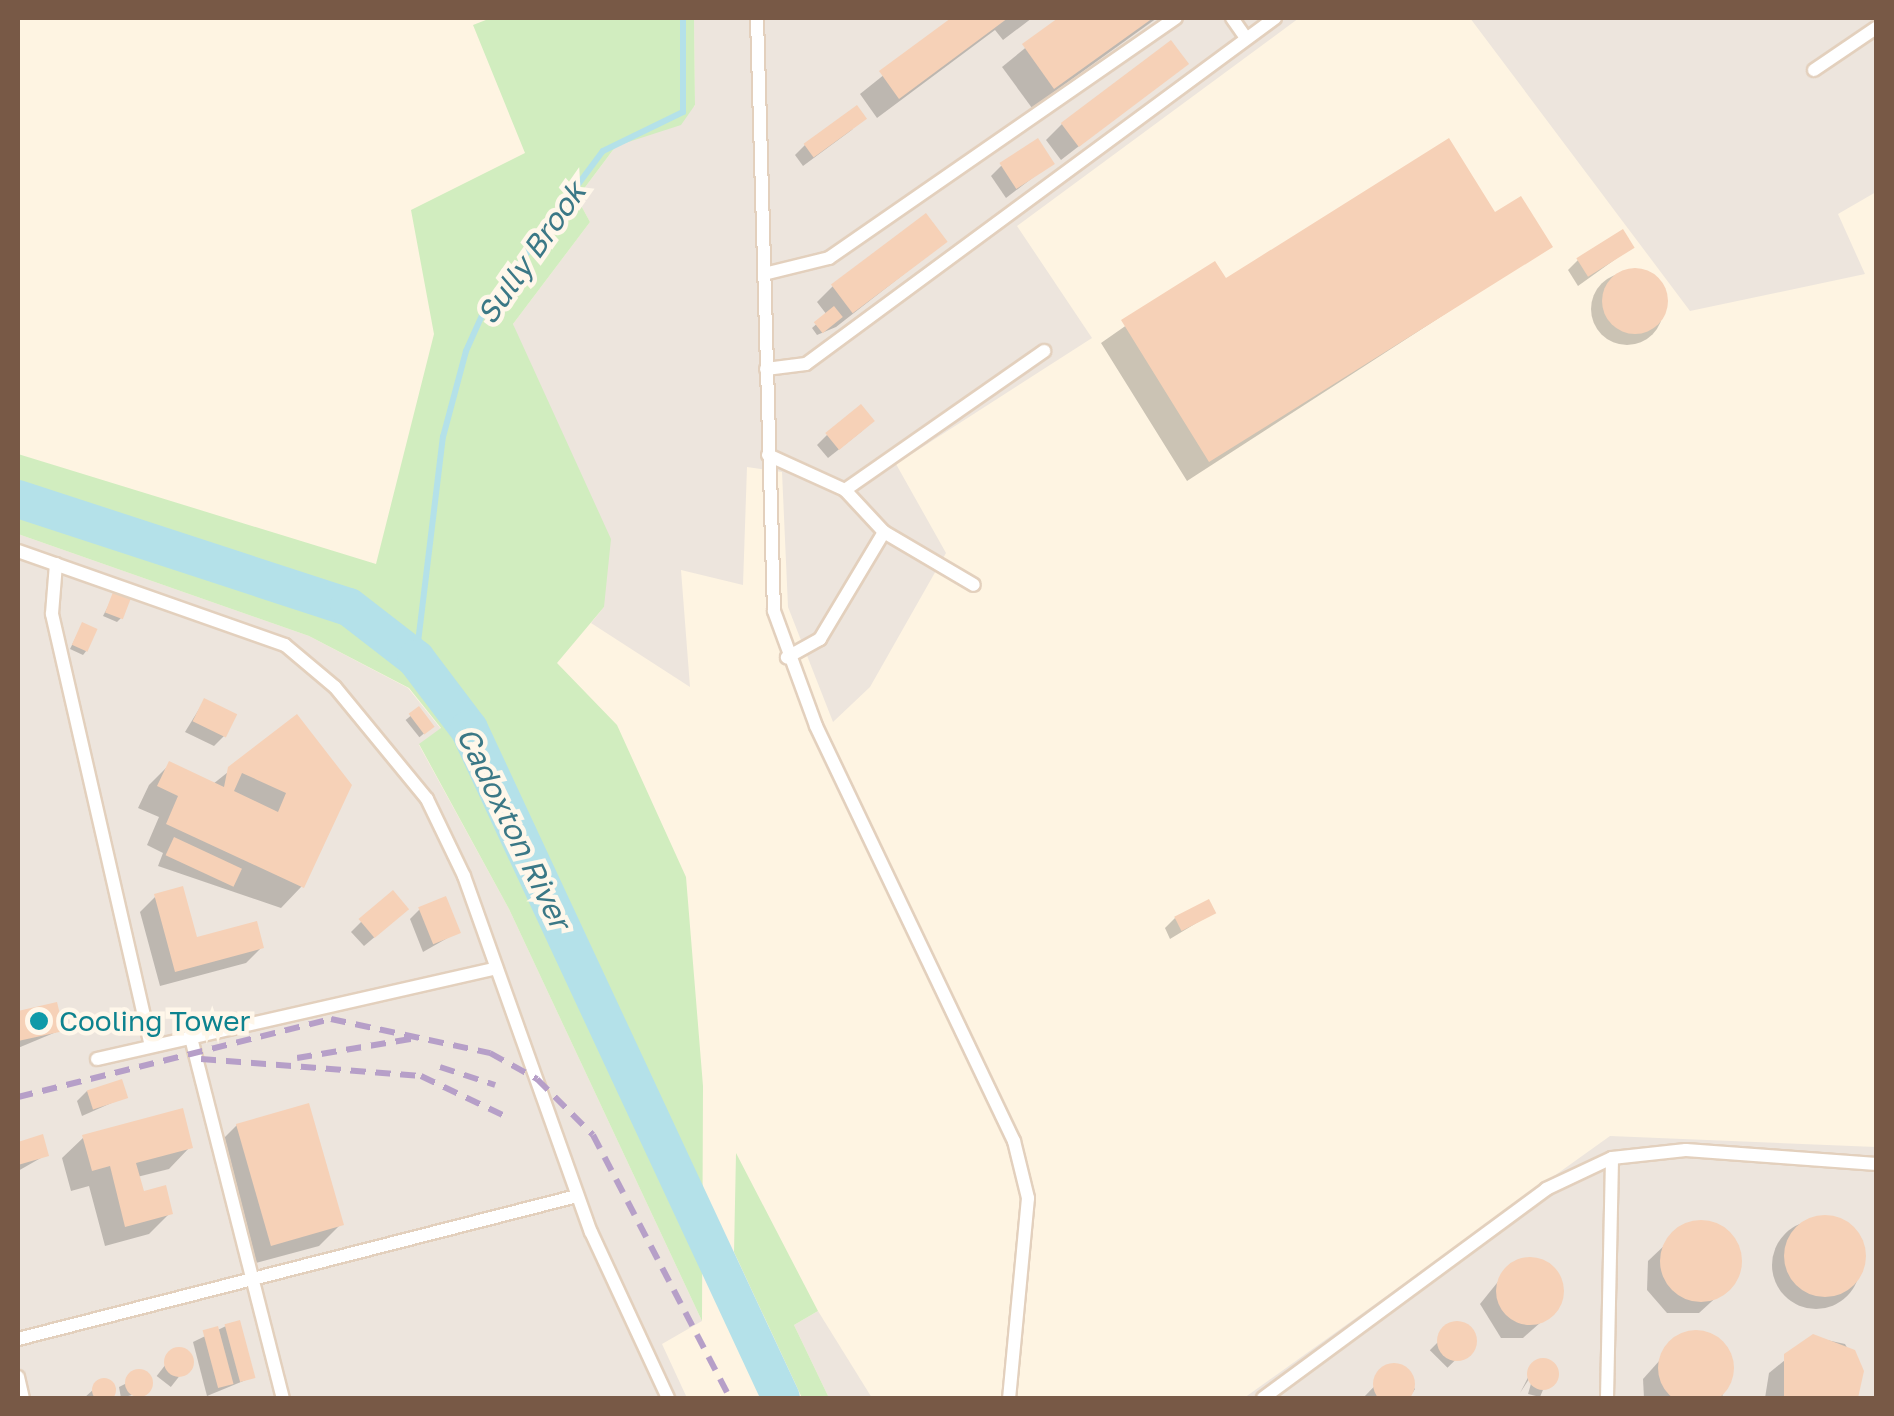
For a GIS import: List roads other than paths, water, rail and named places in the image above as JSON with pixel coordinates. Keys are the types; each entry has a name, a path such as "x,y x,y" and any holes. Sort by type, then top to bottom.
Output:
{"lane":[{"path":"757,18 774,611 787,658 1014,1142 1028,1198 1010,1398"},
{"path":"764,274 829,258 1176,18"},
{"path":"1232,18 1246,38"},
{"path":"766,369 806,364 1274,18"},
{"path":"1814,70 1876,28"},
{"path":"845,490 1044,352"},
{"path":"768,455 845,490 884,532 974,584"},
{"path":"787,658 820,639 884,532"},
{"path":"18,551 269,638 314,666 426,799 577,1196 668,1398"},
{"path":"56,564 52,614 150,1045"},
{"path":"97,1059 190,1034 494,970"},
{"path":"190,1034 283,1398"},
{"path":"1263,1398 1546,1190 1612,1158 1686,1150 1876,1164"},
{"path":"1607,1398 1612,1158"},
{"path":"18,1339 577,1196"},
{"path":"18,1376 23,1398"}],"waterway":[{"name":"Sully Brook","path":"416,659 443,437 466,351 484,311 603,151 683,112 683,18"},
{"name":"Cadoxton River","path":"18,499 349,607 416,659 469,729 781,1398"}],"railway":[{"path":"18,1097 331,1019 490,1053 537,1079 593,1135 730,1398"},
{"path":"297,1058 416,1038"},
{"path":"201,1059 421,1076 509,1118"},
{"path":"440,1067 495,1085"}],"place":[{"name":"Cooling Tower","path":"39,1021"}]}
